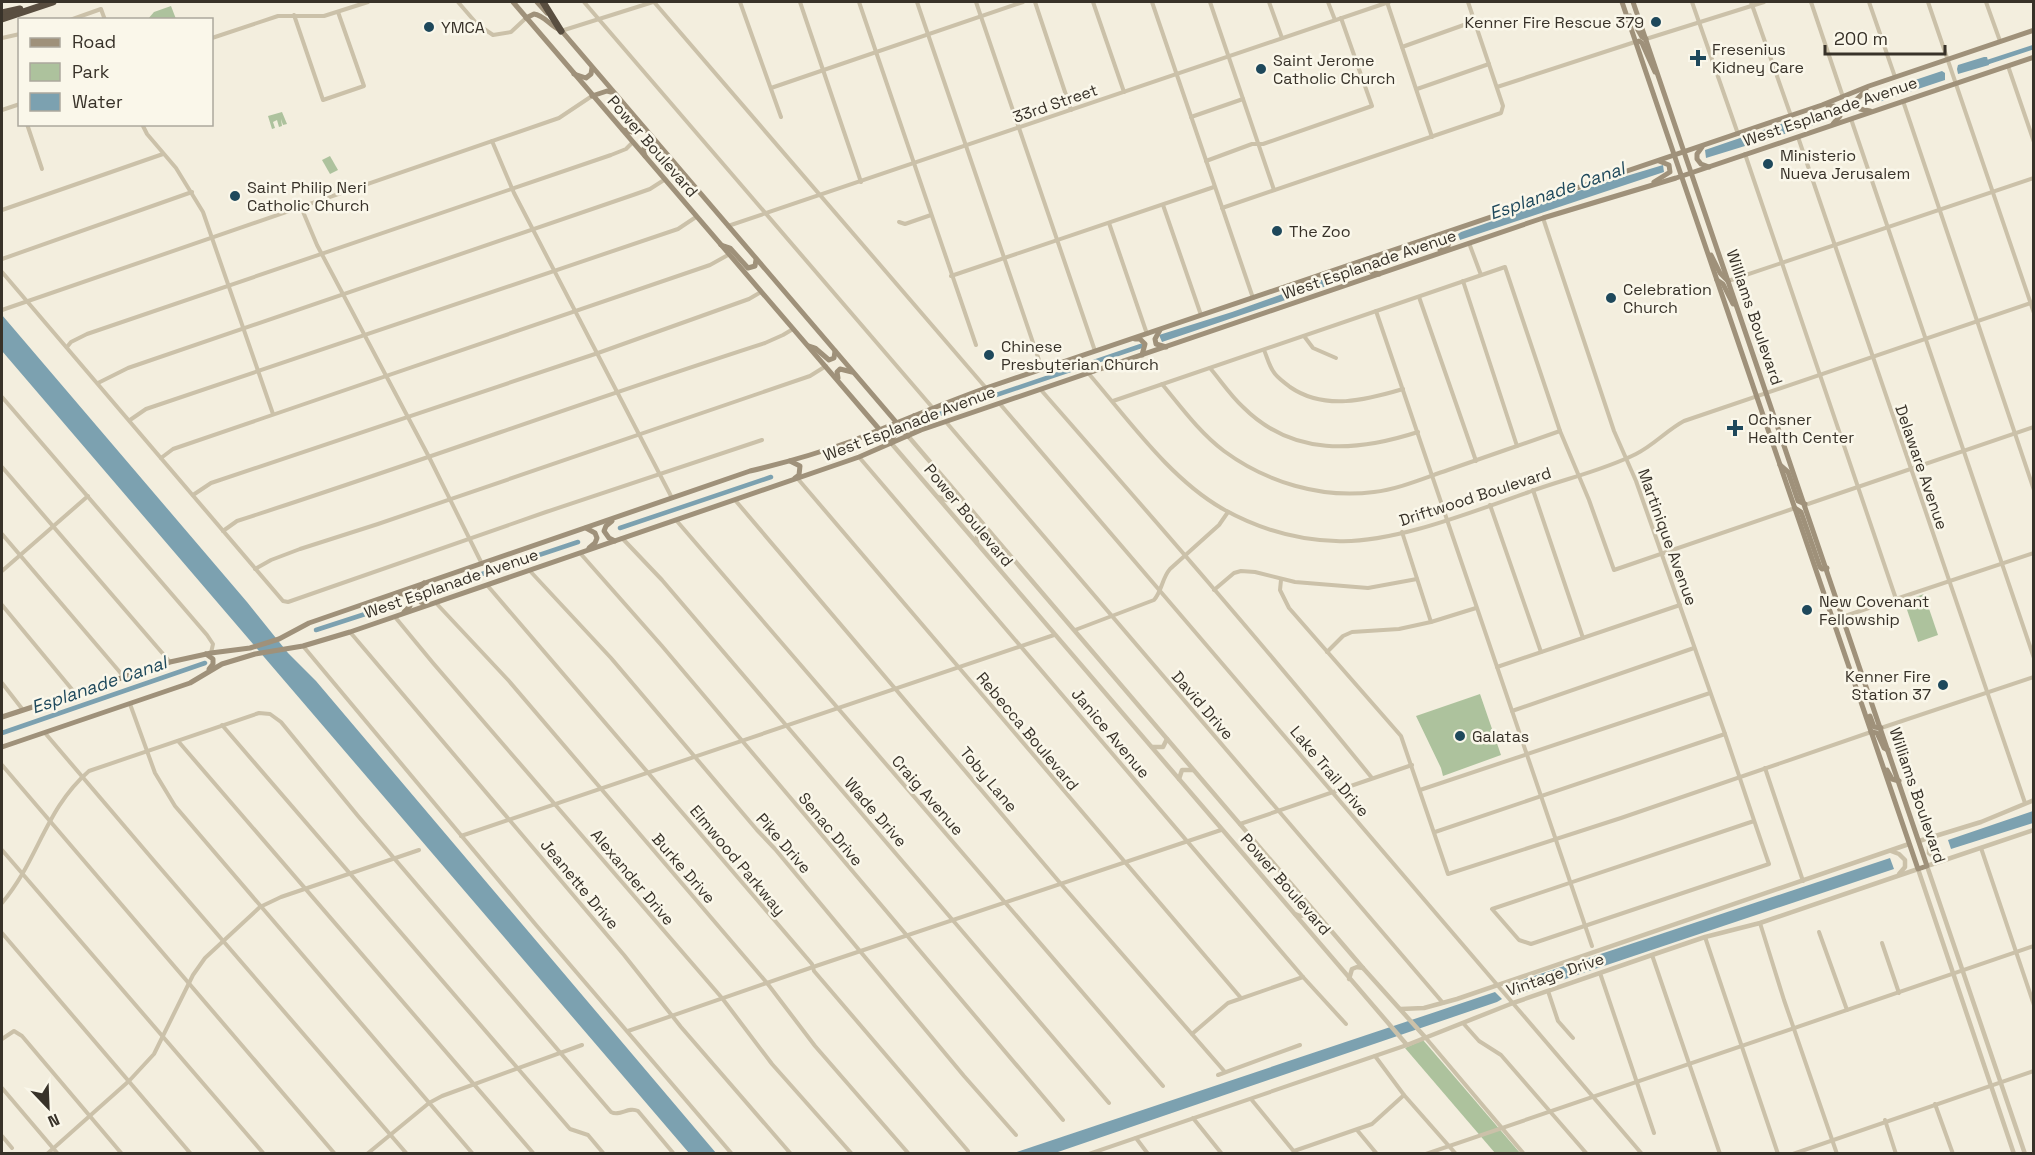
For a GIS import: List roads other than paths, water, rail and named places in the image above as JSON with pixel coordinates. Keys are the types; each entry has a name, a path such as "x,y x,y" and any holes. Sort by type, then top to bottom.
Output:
{"highway":[{"path":"2,13 51,2"},
{"path":"2,19 51,2"},
{"path":"543,2 561,31"}],"main road":[{"name":"Power Boulevard","path":"513,2 891,443"},
{"name":"Power Boulevard","path":"537,2 908,436"},
{"name":"Williams Boulevard","path":"1633,2 1928,866"},
{"path":"1623,4 1642,37 1646,39"},
{"name":"Williams Boulevard","path":"1623,4 1918,869"},
{"path":"526,18 539,14 561,31"},
{"path":"536,29 538,21 546,21"},
{"name":"West Esplanade Avenue","path":"2,717 170,662 208,653 250,648 279,639 309,623 426,582 750,471 790,461 850,441 932,407 986,388 1791,116 1878,82 2034,30"},
{"path":"1636,42 1642,43 1661,81"},
{"name":"West Esplanade Avenue","path":"2,747 190,683 222,664 255,654 303,646 350,632 798,479 859,457 921,430 1469,243 1681,177 2034,57"},
{"path":"573,73 586,78 591,74 592,68"},
{"path":"1874,111 1860,109 1856,102 1860,95 1878,82"},
{"path":"592,96 607,91 613,92"},
{"path":"1822,105 1834,106 1839,111 1839,116 1832,125"},
{"path":"619,128 632,132 640,124"},
{"path":"647,159 643,150 648,142 663,151"},
{"path":"1703,146 1696,159 1709,167"},
{"path":"1641,188 1669,174 1669,165 1659,161"},
{"path":"1409,264 1411,261 1446,248 1449,244 1445,238 1434,237"},
{"path":"720,244 730,248 748,268 755,266 756,260"},
{"path":"1706,246 1720,273 1728,281"},
{"path":"1379,274 1370,270 1368,264 1388,253"},
{"path":"1717,280 1723,284 1739,313"},
{"path":"1161,329 1156,334 1156,344 1168,347"},
{"path":"1133,338 1140,339 1145,344 1144,353 1141,356"},
{"path":"808,346 815,348 829,360 834,358 835,351"},
{"path":"839,381 836,375 840,369 847,369 853,373"},
{"path":"918,413 909,423 912,430 921,430"},
{"path":"891,443 897,429 896,422"},
{"path":"789,482 799,475 801,470 797,464 790,461"},
{"path":"1780,465 1786,468 1798,501 1805,505"},
{"path":"1795,508 1802,512 1820,567 1827,568"},
{"path":"615,541 609,538 604,531 606,526 618,517"},
{"path":"583,552 595,543 597,538 595,533 586,528"},
{"path":"426,582 420,587 418,597 421,602 433,604"},
{"path":"393,594 404,594 409,600 410,606 403,614"},
{"path":"204,675 213,664 213,659 208,653"},
{"path":"1863,708 1869,713 1874,727 1881,728"},
{"path":"1871,732 1878,733 1884,748 1889,750"},
{"path":"1879,755 1892,779 1899,781"},
{"name":"Vintage Drive","path":"1909,844 1919,841"},
{"name":"Vintage Drive","path":"1918,869 1928,866"}],"street":[{"path":"213,38 264,20 294,15 324,16 368,2"},
{"path":"458,2 477,24 493,35 511,32 526,18"},
{"path":"584,2 932,407"},
{"path":"561,31 653,2 986,388"},
{"path":"740,2 781,117"},
{"path":"800,2 861,182"},
{"path":"859,2 976,345"},
{"path":"917,2 1042,369"},
{"path":"976,2 1095,351"},
{"path":"771,88 1023,2"},
{"path":"1035,2 1071,110"},
{"path":"1093,2 1124,92"},
{"path":"1152,2 1253,298"},
{"path":"1210,2 1274,190"},
{"path":"1269,2 1282,38"},
{"path":"1328,2 1335,20"},
{"path":"1387,2 1432,137"},
{"name":"33rd Street","path":"728,226 1387,2"},
{"path":"1222,208 1502,111 1503,106 1468,2"},
{"path":"1692,2 1738,134"},
{"path":"1646,39 1752,3 1764,2"},
{"path":"1811,2 1843,97"},
{"path":"1869,2 1895,77"},
{"path":"1928,2 2034,313"},
{"path":"1986,2 2000,41"},
{"path":"1752,3 1791,116"},
{"path":"76,18 101,9 104,18"},
{"path":"294,15 323,100 364,86 338,12"},
{"path":"1206,161 1372,106 1341,18"},
{"path":"1402,47 1475,21"},
{"path":"2,38 18,34"},
{"path":"1497,87 1636,42"},
{"path":"1417,89 1489,64"},
{"path":"2008,66 2034,142"},
{"path":"2,310 559,118 592,96"},
{"path":"1191,117 1243,99"},
{"path":"1903,101 2034,490"},
{"path":"2,110 18,105"},
{"path":"1851,119 2034,658"},
{"path":"28,126 42,169"},
{"path":"143,126 192,192 203,212 273,414"},
{"name":"Delaware Avenue","path":"1798,137 2025,803"},
{"path":"492,141 512,189 672,498"},
{"path":"67,347 71,342 87,334 611,155 626,149 632,143"},
{"path":"2,210 163,154"},
{"path":"1745,154 1896,599"},
{"path":"1728,281 2034,178"},
{"path":"98,383 128,368 633,195 650,189 664,180"},
{"path":"951,276 1214,187"},
{"path":"2,259 192,192"},
{"path":"1163,205 1201,315"},
{"path":"301,207 322,254 451,499 482,564"},
{"path":"899,222 905,224 931,215"},
{"path":"130,420 146,409 678,229 696,217"},
{"name":"Martinique Avenue","path":"1544,218 1575,318 1625,458 1636,481 1769,864 1584,926"},
{"path":"1109,223 1147,334"},
{"path":"1469,243 1481,274"},
{"path":"161,458 173,449 710,265 729,255"},
{"path":"1113,400 1505,267 1560,431 1614,570 1795,508"},
{"path":"2,272 283,601 288,602 762,440"},
{"path":"1463,281 1517,446"},
{"path":"193,495 211,483 598,352 749,299 761,292"},
{"path":"1419,297 1476,460"},
{"name":"Driftwood Boulevard","path":"1089,374 1186,482 1228,511 1249,522 1298,537 1337,542 1380,537 1447,520 1578,475 1649,447 1684,421 2032,303"},
{"path":"1376,311 1592,946"},
{"path":"223,531 237,521 765,343 793,329"},
{"path":"1304,336 1314,348 1336,358"},
{"path":"1264,350 1279,379 1296,391 1314,398 1334,402 1353,402 1403,389"},
{"path":"255,569 300,549 810,376 826,366"},
{"path":"1210,368 1243,407 1260,422 1294,439 1336,447 1360,447 1385,443 1418,432"},
{"path":"1162,384 1222,449 1247,467 1284,484 1334,493 1374,492 1432,476 1560,431"},
{"path":"1041,390 1305,695 1372,778"},
{"path":"2,397 207,634 213,644 208,653"},
{"name":"Lake Trail Drive","path":"1000,404 1642,1154"},
{"name":"David Drive","path":"946,422 1443,1003"},
{"path":"1805,505 2034,427"},
{"name":"Power Boulevard","path":"908,436 1363,968 1423,1035"},
{"name":"Power Boulevard","path":"891,443 1407,1045"},
{"name":"Janice Avenue","path":"859,457 1303,977 1346,1024"},
{"path":"2,467 170,662"},
{"name":"Rebecca Boulevard","path":"798,479 1241,998"},
{"path":"935,496 946,500 952,495 952,487"},
{"path":"1533,490 1583,638"},
{"path":"2,571 88,496"},
{"name":"Toby Lane","path":"735,500 1061,884 1225,1072"},
{"path":"1490,505 1541,652"},
{"path":"1075,630 1151,602 1158,596 1164,576 1219,525 1228,511"},
{"name":"Craig Avenue","path":"676,520 1162,1086"},
{"path":"1402,532 1431,622"},
{"path":"978,546 977,536 983,533 999,543"},
{"path":"2,534 124,677"},
{"name":"Wade Drive","path":"622,538 662,580 1109,1103"},
{"name":"Senac Drive","path":"583,552 1063,1120"},
{"path":"1833,620 2034,553"},
{"name":"Pike Drive","path":"530,570 611,658 756,830 775,849 964,1077 1016,1135"},
{"path":"1214,590 1226,579 1241,571 1256,572 1281,580 1368,588 1417,579"},
{"path":"1281,580 1280,590 1289,608 1401,736 1448,874 1555,840 1871,732"},
{"name":"Elmwood Parkway","path":"487,585 812,964 829,989 968,1151"},
{"name":"Burke Drive","path":"433,604 509,681 766,983 815,1046 909,1154"},
{"path":"2,605 75,693"},
{"path":"1497,668 1680,605"},
{"path":"1327,652 1343,636 1352,632 1400,629 1476,608"},
{"name":"Alexander Drive","path":"395,616 722,999 772,1064 852,1154"},
{"name":"Jeanette Drive","path":"350,632 790,1154"},
{"path":"461,836 1054,635"},
{"path":"303,646 461,836 732,1154"},
{"path":"1512,711 1694,648"},
{"path":"1881,728 2034,677"},
{"path":"2,683 23,710"},
{"path":"1420,790 1710,693"},
{"path":"130,704 155,773 175,807 474,1154"},
{"path":"2,903 22,874 61,802 83,777 96,768 222,725 259,713 270,714 281,722 358,816 611,1112 617,1114 630,1109 638,1111 674,1154"},
{"path":"222,725 570,1129 588,1135 604,1154"},
{"path":"45,733 407,1154"},
{"path":"1435,832 1725,734"},
{"path":"1152,747 1163,747 1167,739"},
{"path":"178,741 534,1154"},
{"path":"2,765 335,1154"},
{"path":"1240,824 1412,765"},
{"path":"1765,768 1803,881"},
{"path":"1179,780 1182,770 1193,770"},
{"name":"Vintage Drive","path":"1919,841 1981,822 2034,800"},
{"path":"1584,926 1531,944 1524,943 1492,909 1754,821"},
{"path":"628,1031 1221,830"},
{"name":"Vintage Drive","path":"1928,866 2034,830"},
{"path":"1936,836 1929,844 1929,853 1935,858 1948,859"},
{"name":"Vintage Drive","path":"1401,1009 1417,1009 1443,1003 1909,844"},
{"path":"1981,848 2034,1005"},
{"path":"2,850 264,1154"},
{"path":"47,1154 91,1117 154,1054 189,984 205,958 260,907 306,888 419,850"},
{"path":"1891,851 1899,854 1905,860 1905,867 1897,876"},
{"name":"Williams Boulevard","path":"1928,866 2025,1154"},
{"name":"Vintage Drive","path":"1089,1154 1407,1045 1423,1035 1463,1023 1600,973 1705,938 1760,923 1918,869"},
{"name":"Williams Boulevard","path":"1918,869 2014,1154"},
{"path":"1295,914 1300,916 1308,914 1310,906"},
{"path":"1760,923 1837,1154"},
{"path":"1820,932 1847,1010"},
{"path":"2,933 192,1154"},
{"path":"1705,938 1778,1154"},
{"path":"1882,943 1899,993"},
{"path":"1426,1154 2034,946"},
{"path":"1653,955 1720,1154"},
{"path":"1349,979 1352,969 1363,968"},
{"path":"1600,973 1654,1133"},
{"path":"1192,1034 1228,1003 1303,977"},
{"path":"1548,991 1558,1021 1573,1038"},
{"path":"1463,1023 1479,1041 1501,1055 1587,1154"},
{"path":"2,1039 9,1032 14,1031 21,1036 122,1154"},
{"path":"1423,1035 1524,1154"},
{"path":"367,1154 429,1103 472,1083 582,1045"},
{"path":"1218,1075 1300,1045"},
{"path":"1375,1056 1404,1095 1456,1154"},
{"path":"1793,1154 1885,1120 2034,1071"},
{"path":"2,1088 58,1154"},
{"path":"1251,1099 1295,1152 1372,1124 1404,1095"},
{"path":"1935,1104 1953,1154"},
{"path":"1193,1118 1222,1154"},
{"path":"1885,1120 1896,1154"},
{"path":"1357,1130 1377,1154"},
{"path":"2,1136 12,1148"},
{"path":"1136,1138 1148,1154"}],"water":[{"path":"1987,57 1989,65 1958,74 1958,65"},
{"path":"1942,71 1945,73 1945,80 1879,102 1876,93"},
{"path":"1816,112 1820,123 1706,158 1705,150"},
{"path":"1663,165 1664,172 1460,240 1458,234 1461,232 1590,187"},
{"path":"1360,268 1362,274 1162,342 1159,335 1232,312"},
{"path":"2,315 716,1153 689,1153 2,351"},
{"path":"2033,811 2033,823 1951,849 1948,840"},
{"path":"1890,858 1894,869 1517,995 1510,987 1525,979"},
{"path":"1495,992 1502,999 1497,1002 1055,1153 1011,1154"}],"waterway":[{"name":"Esplanade Canal","path":"1985,63 2034,47"},
{"name":"Esplanade Canal","path":"928,418 1141,346"},
{"name":"Esplanade Canal","path":"620,528 771,477"},
{"name":"Esplanade Canal","path":"434,590 578,542"},
{"name":"Esplanade Canal","path":"316,630 393,605"},
{"name":"Esplanade Canal","path":"2,733 205,663"}],"place":[{"name":"Kenner Fire Rescue 379","path":"1656,22"},
{"name":"YMCA","path":"429,27"},
{"name":"Fresenius Kidney Care","path":"1698,58"},
{"name":"Saint Jerome Catholic Church","path":"1261,69"},
{"name":"Ministerio Nueva Jerusalem","path":"1768,164"},
{"name":"Saint Philip Neri Catholic Church","path":"235,196"},
{"name":"The Zoo","path":"1277,231"},
{"name":"Celebration Church","path":"1611,298"},
{"name":"Chinese Presbyterian Church","path":"989,355"},
{"name":"Ochsner Health Center","path":"1735,428"},
{"name":"New Covenant Fellowship","path":"1807,610"},
{"name":"Kenner Fire Station 37","path":"1943,685"},
{"name":"Galatas","path":"1460,736"}]}
